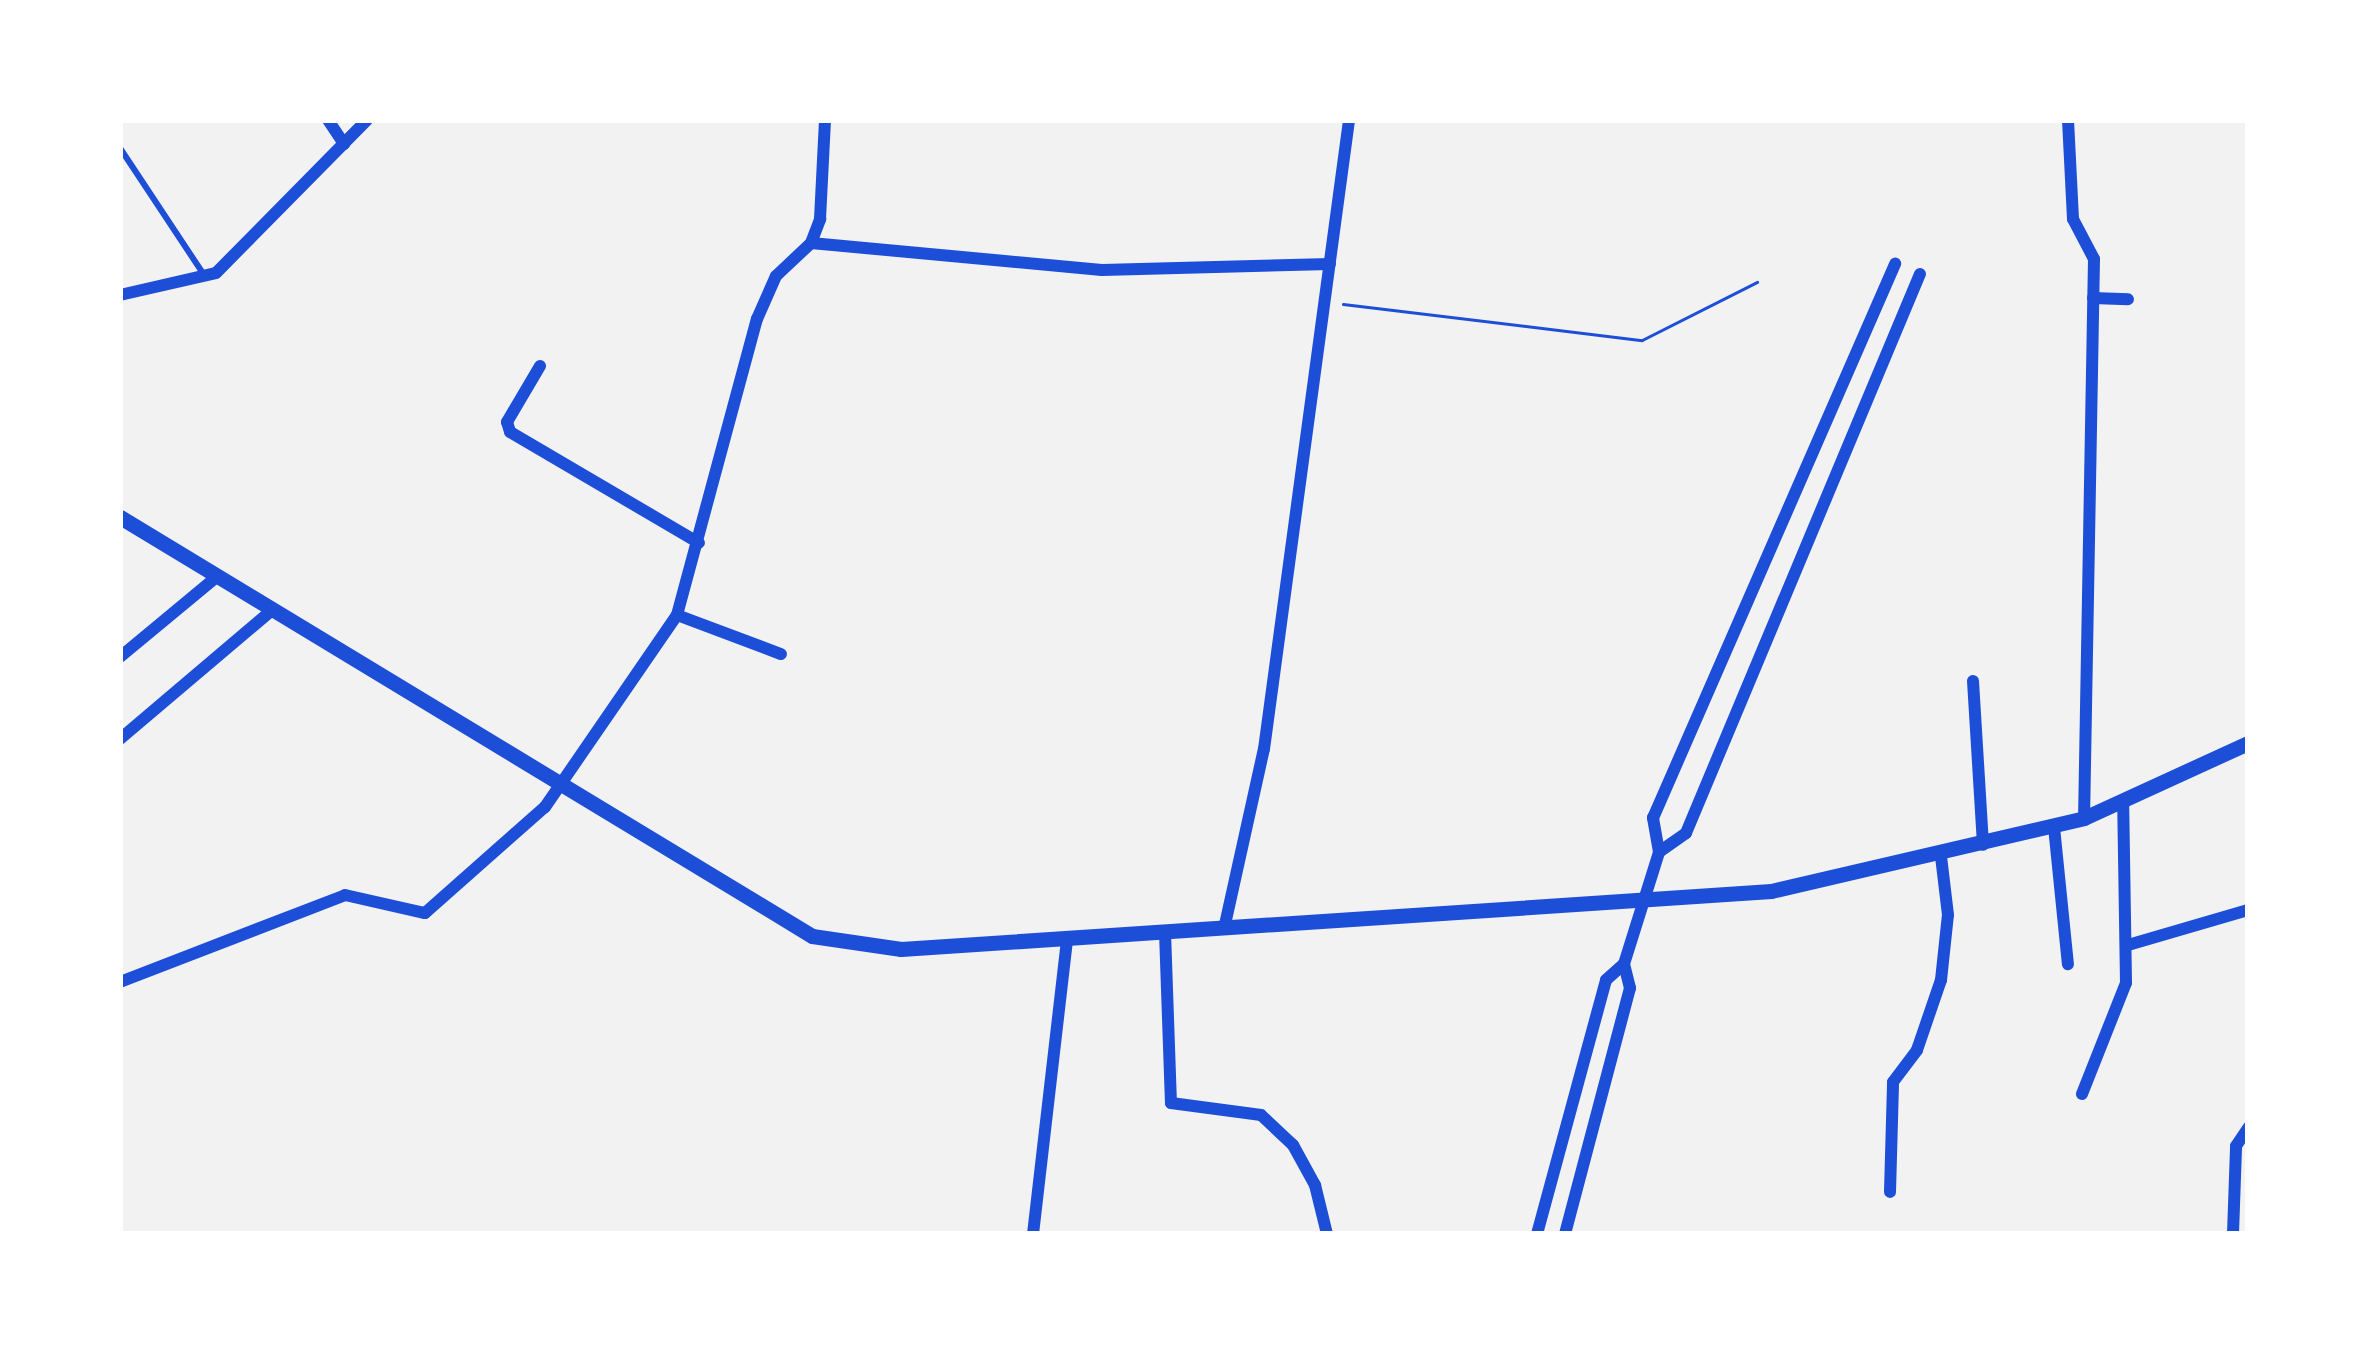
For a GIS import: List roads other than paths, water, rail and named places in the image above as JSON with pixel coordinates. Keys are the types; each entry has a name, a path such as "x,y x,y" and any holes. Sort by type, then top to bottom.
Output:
{"street":[{"path":"328,120 344,144"},
{"path":"120,295 206,278 367,120"},
{"path":"120,982 345,895 425,913 533,820 677,615 757,320 782,267 811,243 826,172 825,120"},
{"path":"1224,929 1264,749 1349,120"},
{"path":"2068,120 2073,219 2094,259 2084,818"},
{"path":"811,243 1102,269 1330,264"},
{"path":"1565,1234 1630,988 1624,964 1659,852 1653,818 1895,263"},
{"path":"1659,852 1686,833 1920,274"},
{"path":"2093,298 2128,299"},
{"path":"540,366 507,422 510,432 699,543"},
{"path":"120,518 812,936 901,949 1771,891 1941,856 2084,818 2248,743"},
{"path":"1783,521 1812,531"},
{"path":"120,656 215,578"},
{"path":"120,739 270,612"},
{"path":"677,615 781,654"},
{"path":"1973,681 1983,846"},
{"path":"2082,1094 2108,1045 2128,945 2123,801"},
{"path":"2054,827 2068,964"},
{"path":"1890,1192 1894,1082 1917,1050 1941,980 1948,915 1941,856"},
{"path":"2128,945 2248,910"},
{"path":"1165,932 1171,1103 1261,1115 1293,1145 1315,1185 1327,1234"},
{"path":"1034,1234 1067,938"},
{"path":"1537,1234 1606,980 1624,964"},
{"path":"2233,1234 2236,1146 2248,1128"}],"lane":[{"path":"120,148 206,278"}]}
